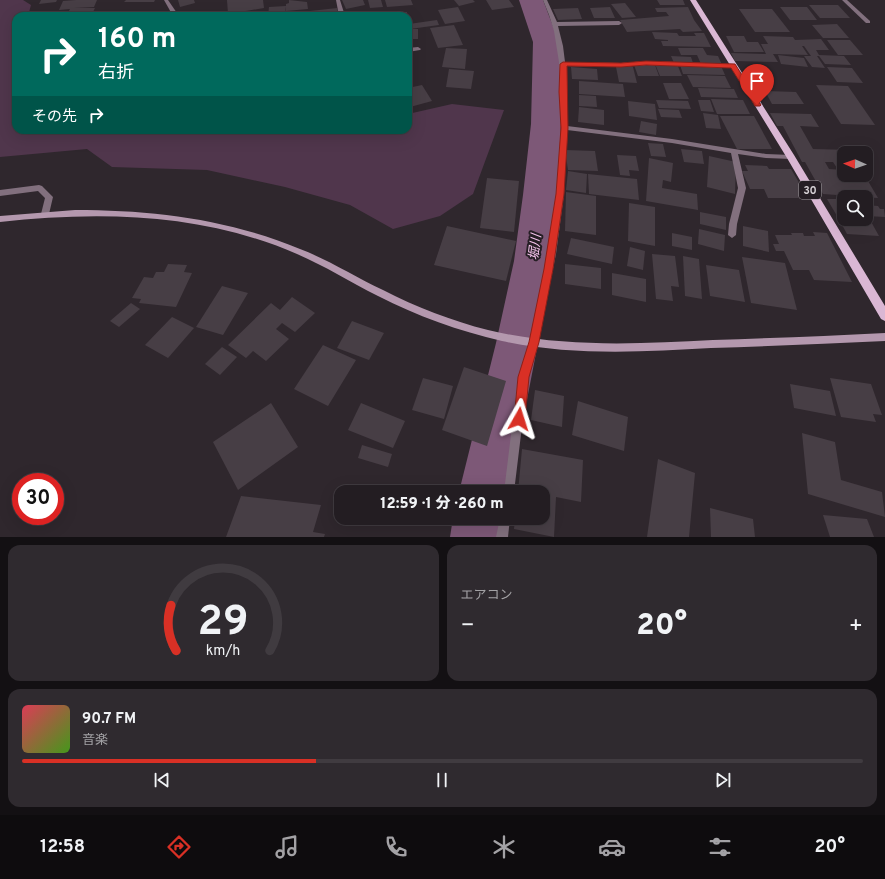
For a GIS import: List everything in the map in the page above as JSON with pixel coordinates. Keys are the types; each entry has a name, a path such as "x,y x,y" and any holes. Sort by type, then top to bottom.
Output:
{"main road":[{"name":"30","path":"693,0 791,157 885,316"}],"street":[{"path":"166,0 174,12"},
{"path":"338,0 341,12"},
{"path":"510,485 530,342 552,254 560,194 564,128 562,92 563,64 560,38 553,14 545,0"},
{"path":"844,0 868,22"},
{"path":"556,24 619,24"},
{"path":"412,50 418,49"},
{"path":"563,64 621,65 646,63 733,66"},
{"path":"564,128 766,156 791,157"},
{"path":"732,235 733,224 742,188 734,151"},
{"path":"0,193 39,188 49,197 45,214"},
{"path":"0,219 45,214 89,212 135,214 220,226 258,236 297,250 417,310 458,325 503,337 530,342 567,346 625,348 885,337"},
{"path":"502,537 504,525"}],"shaded area":[{"path":"0,0 23,0 31,5 29,12 12,12 12,134 412,134 412,113 452,104 504,110 473,194 440,216 393,229 350,205 285,187 207,170 112,167 87,149 0,157"}],"building":[{"path":"41,0 57,0 56,2 39,4"},
{"path":"97,0 94,7 74,8 95,8 93,12 68,12 70,9 59,10 63,1"},
{"path":"126,0 155,0 154,2 124,2"},
{"path":"178,0 194,0 195,3 180,7"},
{"path":"227,0 263,0 264,8 240,12 228,12"},
{"path":"289,0 307,2 308,9 286,11 286,4 289,3"},
{"path":"342,0 363,0 365,5 346,9"},
{"path":"368,0 381,0 383,7 370,8"},
{"path":"385,0 411,0 413,5 387,7"},
{"path":"454,0 473,0 475,2 459,6"},
{"path":"486,0 509,0 514,7 492,10"},
{"path":"657,0 683,0 685,5 660,5"},
{"path":"625,3 636,17 622,18 611,4"},
{"path":"809,5 838,5 850,18 820,18"},
{"path":"286,6 285,12 268,12 269,7"},
{"path":"458,7 465,21 445,24 438,10"},
{"path":"610,7 615,18 594,18 590,8"},
{"path":"688,7 694,20 702,31 683,32 680,29 627,32 620,20 669,16 666,12 657,12 655,8"},
{"path":"780,7 807,7 817,20 790,20"},
{"path":"337,8 338,12 310,12"},
{"path":"578,8 582,19 558,20 553,9"},
{"path":"739,9 772,9 790,32 755,32"},
{"path":"437,20 439,25 412,29 412,24"},
{"path":"837,24 849,38 823,38 812,25"},
{"path":"454,25 463,45 438,48 430,28"},
{"path":"412,29 418,29 418,39 413,39 413,46"},
{"path":"652,32 677,33 679,36 696,36 694,33 704,33 711,47 663,46 661,41 668,40 655,39"},
{"path":"726,36 744,36 747,42 758,42 764,52 734,52"},
{"path":"763,36 793,37 795,40 821,39 829,50 816,50 819,55 844,56 851,65 825,64 819,56 817,56 825,68 812,67 804,56 811,56 804,46 802,46 808,55 773,54 778,62 735,61 731,53 766,54 761,44 768,44"},
{"path":"827,40 850,40 863,55 838,55"},
{"path":"446,48 467,49 465,69 442,67"},
{"path":"678,48 703,48 707,55 718,56 722,65 701,64 697,55 681,55"},
{"path":"778,55 804,58 808,67 781,64"},
{"path":"671,56 691,57 693,63 674,63"},
{"path":"655,64 677,64 682,76 660,76"},
{"path":"634,65 655,65 659,76 638,76"},
{"path":"680,65 721,66 725,75 683,74"},
{"path":"571,67 597,69 598,80 572,79"},
{"path":"616,67 633,67 637,83 619,82"},
{"path":"827,67 852,68 863,83 837,82"},
{"path":"449,69 474,71 471,89 446,87"},
{"path":"687,75 725,76 731,88 693,87"},
{"path":"579,81 623,84 625,97 579,94"},
{"path":"663,83 681,83 689,99 669,99"},
{"path":"422,85 432,101 412,106 412,87"},
{"path":"816,85 848,86 875,125 841,124"},
{"path":"698,88 734,89 738,98 701,97"},
{"path":"765,91 796,92 804,104 772,104"},
{"path":"579,95 596,96 597,107 579,106"},
{"path":"711,99 743,100 750,114 717,114"},
{"path":"656,100 688,101 691,109 659,108"},
{"path":"698,100 710,100 714,112 701,111"},
{"path":"628,101 655,104 657,120 629,116"},
{"path":"579,107 604,110 604,125 578,122"},
{"path":"658,109 679,110 682,118 661,117"},
{"path":"703,113 718,115 721,129 706,128"},
{"path":"770,113 811,114 819,127 800,126 813,149 837,150 837,168 833,162 825,162 829,169 837,170 837,182 869,182 878,198 873,198 873,190 837,190 837,195 823,194 805,162 802,162 783,126 777,126"},
{"path":"720,116 754,116 772,149 737,149"},
{"path":"641,121 657,124 656,135 639,132"},
{"path":"648,143 663,144 666,157 651,156"},
{"path":"681,149 702,151 704,164 684,162"},
{"path":"565,150 595,151 598,171 568,170"},
{"path":"617,155 636,156 639,171 629,170 630,176 620,175"},
{"path":"709,156 736,162 735,194 707,187"},
{"path":"649,158 673,163 671,182 663,180 662,188 697,194 698,210 646,201"},
{"path":"745,165 767,166 769,169 791,169 808,198 768,198 764,189 750,189 742,171 748,171"},
{"path":"568,171 587,174 586,193 566,190"},
{"path":"588,174 637,179 639,200 589,194"},
{"path":"487,178 519,181 514,232 480,228"},
{"path":"566,192 596,196 596,235 565,231"},
{"path":"827,199 837,199 837,216"},
{"path":"629,203 655,207 655,246 628,241"},
{"path":"873,206 884,209 885,217 873,216"},
{"path":"700,212 726,217 726,230 700,224"},
{"path":"873,225 879,236 847,234 843,226"},
{"path":"447,226 516,241 506,281 434,265"},
{"path":"743,226 768,231 769,252 743,246"},
{"path":"699,229 725,235 724,251 698,244"},
{"path":"813,232 827,233 852,282 814,280 809,270 793,270 784,251 776,251 773,244 779,244 775,235 792,235 791,233 803,233 804,236 815,236"},
{"path":"672,233 692,237 692,250 672,246"},
{"path":"571,238 614,247 612,264 567,254"},
{"path":"630,247 645,251 643,270 627,266"},
{"path":"652,254 675,256 679,287 671,286 673,301 656,299"},
{"path":"683,256 699,259 702,299 685,296"},
{"path":"742,257 785,263 797,310 751,303"},
{"path":"168,264 187,265 184,272 192,273 176,307 139,303 141,299 132,298 144,277 153,278 156,272 164,272"},
{"path":"565,264 601,268 601,289 565,284"},
{"path":"706,265 739,270 745,302 710,296"},
{"path":"612,273 646,279 646,302 612,295"},
{"path":"222,286 248,293 223,335 196,327"},
{"path":"292,297 315,313 295,332 282,323 276,329 289,339 266,361 253,351 246,358 228,345 271,303 280,310"},
{"path":"131,303 140,309 119,327 110,321"},
{"path":"172,317 194,328 168,358 145,345"},
{"path":"352,321 384,333 369,360 337,348"},
{"path":"323,345 356,360 328,406 294,389"},
{"path":"222,347 237,357 220,375 205,364"},
{"path":"464,367 506,381 487,446 442,430"},
{"path":"423,378 453,386 444,419 412,410"},
{"path":"830,378 871,384 882,415 873,414 876,422 841,417"},
{"path":"790,384 830,391 836,416 794,408"},
{"path":"535,390 564,396 562,427 531,420"},
{"path":"578,401 628,417 624,451 572,435"},
{"path":"271,403 298,447 238,490 213,442"},
{"path":"361,403 405,421 393,448 348,430"},
{"path":"802,433 835,442 841,480 882,492 885,517 808,494"},
{"path":"362,445 392,454 388,467 358,458"},
{"path":"522,449 583,460 581,502 556,497 554,537 514,529 514,525 550,525 550,485 519,485"},
{"path":"658,459 695,473 689,537 647,537"},
{"path":"241,496 321,505 313,532 325,534 324,537 226,537"},
{"path":"710,508 753,519 755,537 711,537"},
{"path":"823,515 867,519 874,537 830,537"}],"waterway":[{"name":"堀川","path":"486,485 517,343 533,261 540,195 546,124 546,42 531,0"},
{"name":"堀川","path":"476,537 478,525"}],"route":[{"path":"519,419 524,377 534,342 552,254 560,194 564,128 562,92 563,64 621,65 646,63 733,66 757,105"}]}
